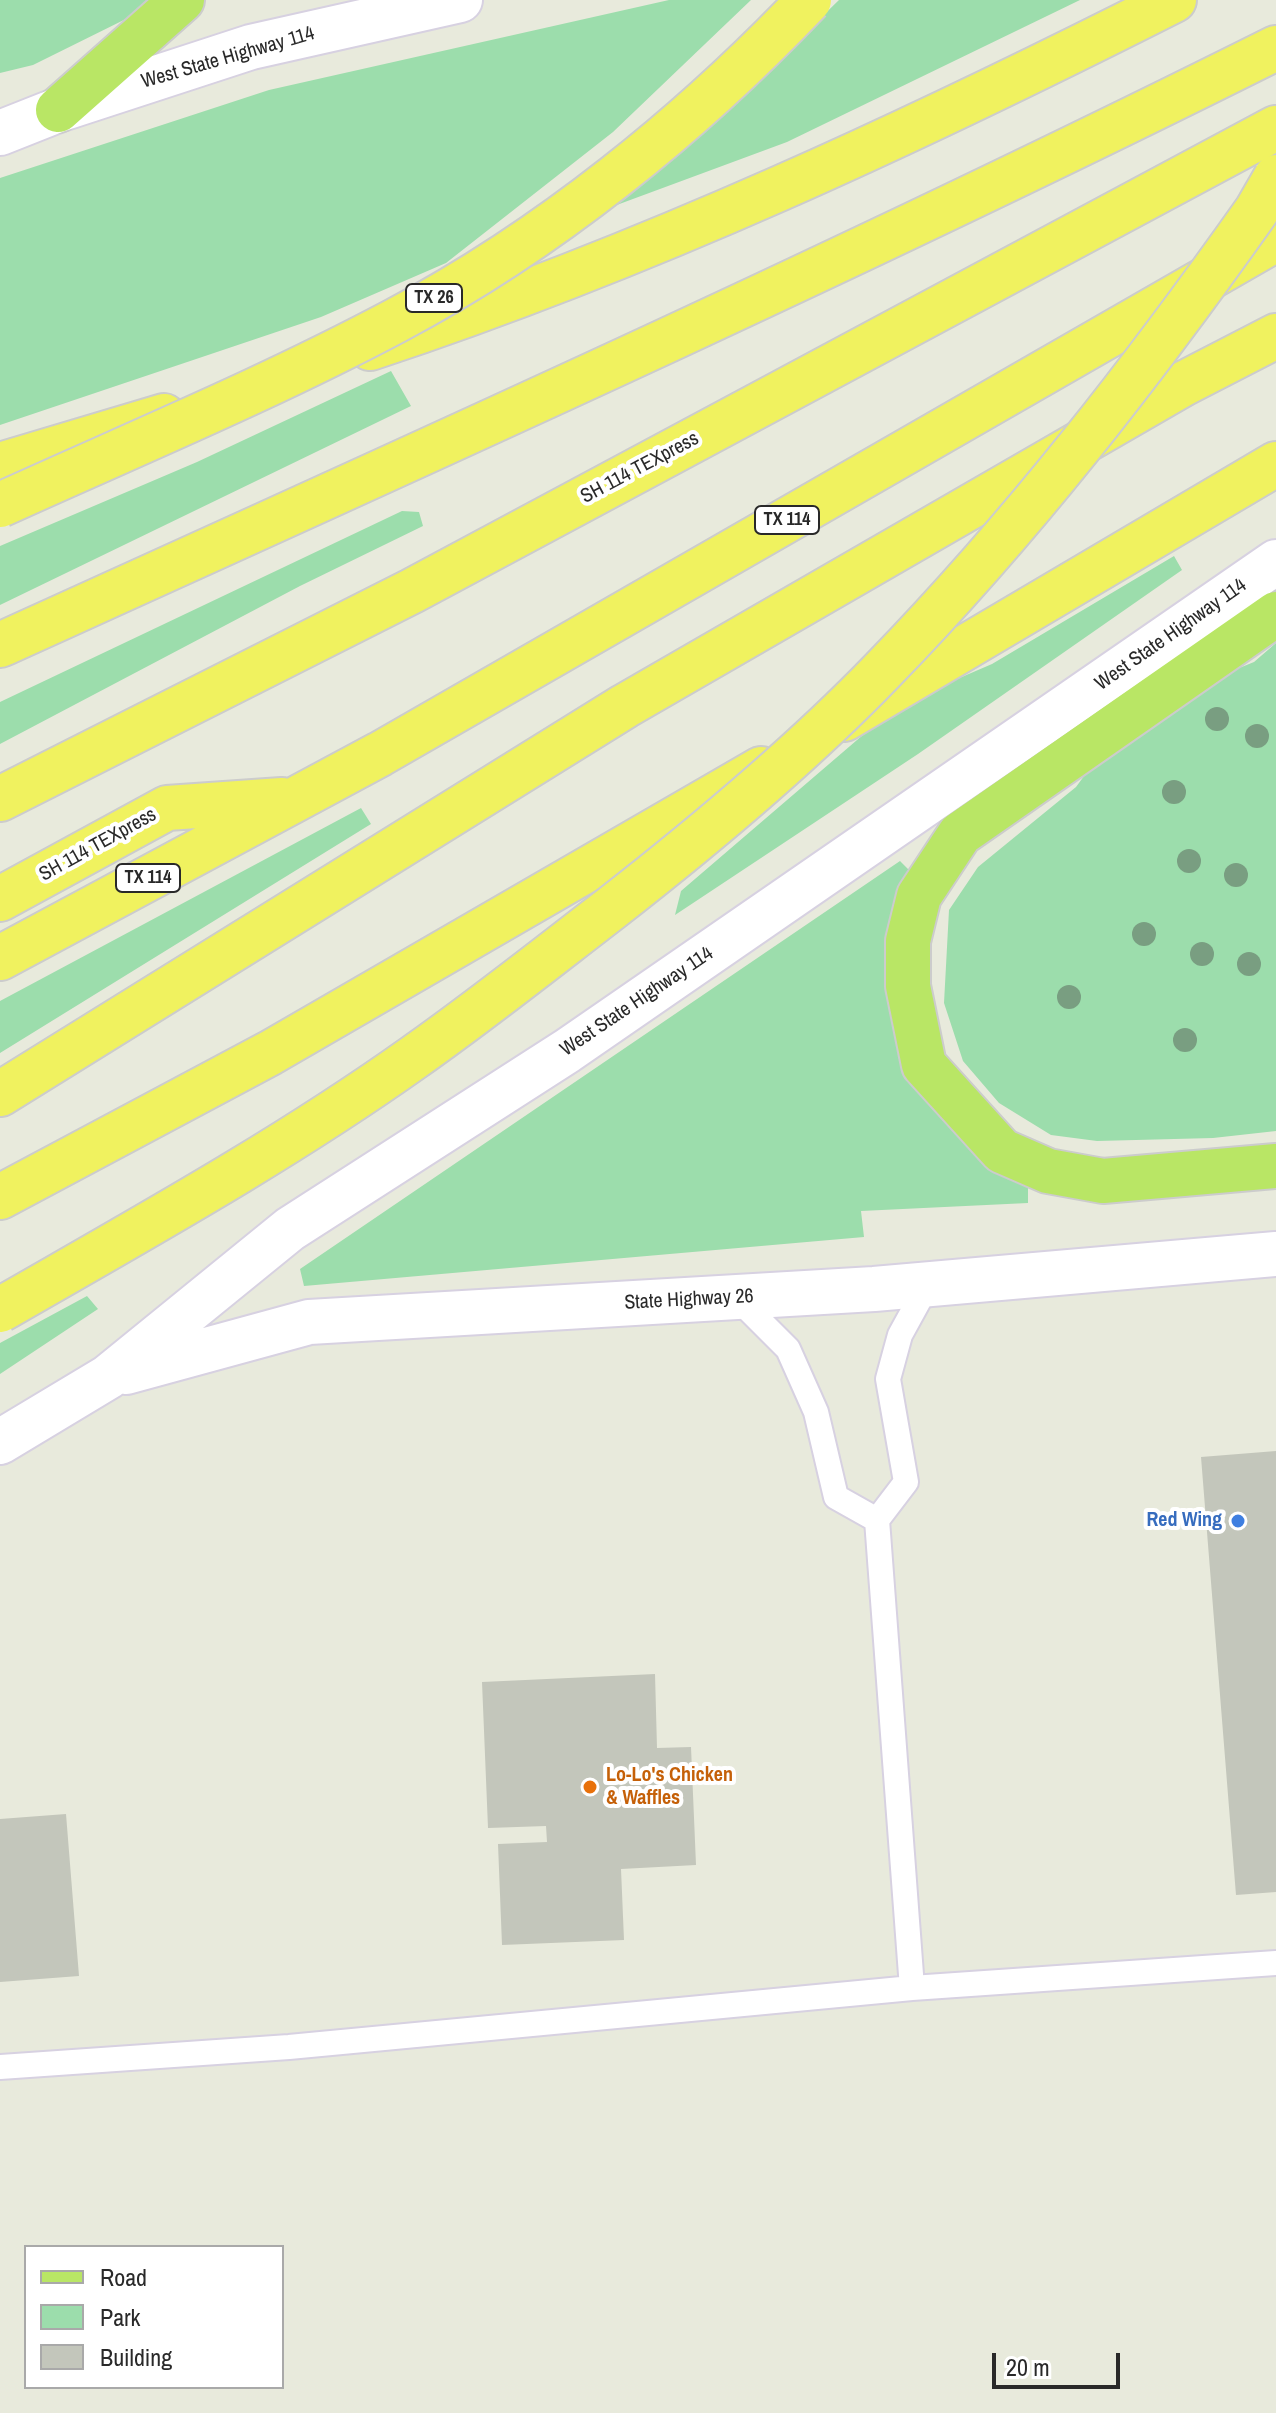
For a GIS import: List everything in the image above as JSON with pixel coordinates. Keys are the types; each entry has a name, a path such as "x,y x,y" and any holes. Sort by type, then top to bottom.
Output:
{"highway":[{"name":"TX 26","path":"0,505 395,321 487,266 648,149 723,85 809,0"},
{"path":"0,465 395,340 696,227 978,99 1174,0"},
{"path":"0,645 750,304 992,190 1276,48"},
{"name":"SH 114 TEXpress","path":"0,799 412,591 1276,128"},
{"path":"0,1310 205,1189 410,1060 522,977 734,810 882,671 1002,540 1116,403 1257,210 1276,177"},
{"name":"TX 114","path":"0,958 297,799 1276,239"},
{"path":"0,1094 625,706 1183,384 1276,336"},
{"path":"0,1197 270,1053 676,821 1276,464"},
{"name":"SH 114 TEXpress","path":"0,899 167,808 297,799"}],"main road":[{"path":"58,110 182,0"},
{"name":"West State Highway 114","path":"0,133 58,110 251,47 460,0"},
{"name":"West State Highway 114","path":"0,1442 108,1377 290,1229 567,1051 1276,562"},
{"path":"1276,614 960,834 919,896 908,941 908,986 924,1065 1002,1151 1048,1171 1103,1181 1276,1166"},
{"name":"State Highway 26","path":"108,1377 309,1322 928,1284 1276,1254"}],"lane":[{"path":"912,1988 877,1520 906,1482 888,1379 900,1335 928,1284"},
{"path":"736,1297 788,1349 816,1412 836,1497 877,1520"},
{"path":"0,2067 289,2047 912,1988 1276,1963"}],"green space":[{"path":"0,0 154,0 144,10 33,65 0,73"},
{"path":"669,0 751,0 613,132 446,263 321,317 0,425 0,178 269,90"},
{"path":"839,0 1080,0 787,142 614,206 758,79"},
{"path":"391,371 411,406 0,605 0,546 197,462"},
{"path":"402,511 419,512 423,526 300,586 0,744 0,702"},
{"path":"1174,556 1182,570 918,754 675,915 681,891 899,704 992,664"},
{"path":"1276,643 1276,1131 1213,1138 1097,1141 1051,1135 999,1103 963,1061 944,1003 949,910 978,867 1076,787 1098,757 1142,734 1217,677 1254,662"},
{"path":"361,808 371,824 0,1053 0,1001"},
{"path":"900,861 911,872 915,1084 952,1127 1028,1184 1028,1203 861,1211 864,1237 304,1286 300,1269"},
{"path":"87,1296 98,1309 0,1374 0,1343"}],"building":[{"path":"1276,1451 1276,1892 1236,1895 1201,1457"},
{"name":"Lo-Lo's Chicken & Waffles","path":"655,1674 657,1748 691,1747 696,1865 621,1869 624,1940 502,1945 498,1844 547,1842 546,1826 488,1828 482,1682"},
{"path":"66,1814 79,1976 0,1982 0,1819"}],"place":[{"name":"Red Wing","path":"1238,1521"},
{"name":"Lo-Lo's Chicken & Waffles","path":"590,1787"}]}
